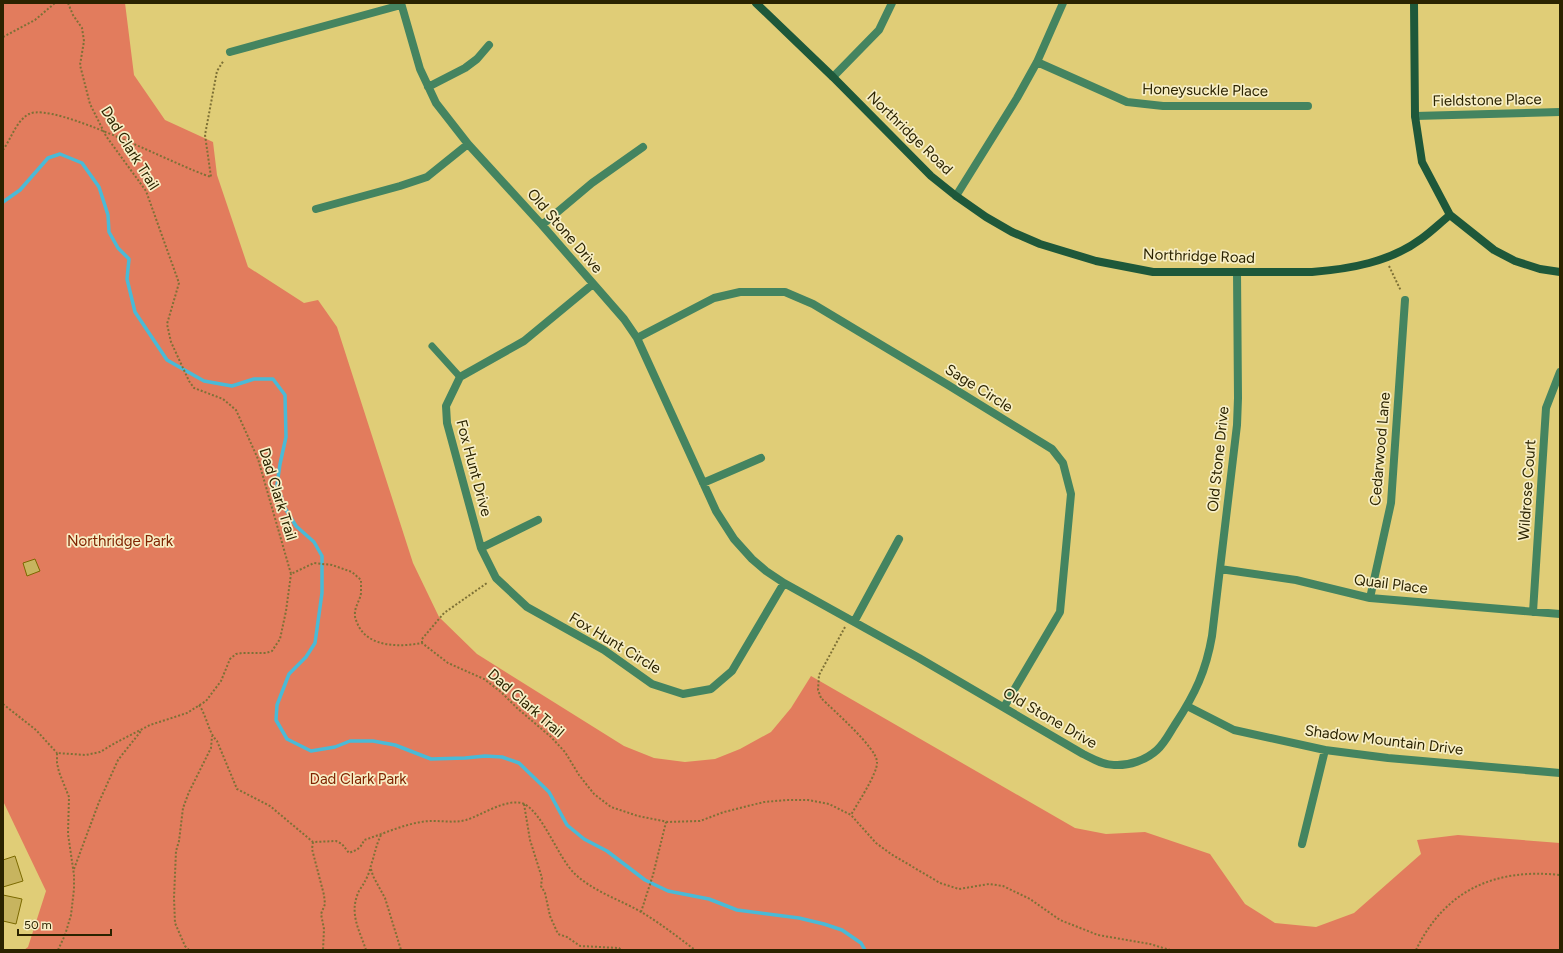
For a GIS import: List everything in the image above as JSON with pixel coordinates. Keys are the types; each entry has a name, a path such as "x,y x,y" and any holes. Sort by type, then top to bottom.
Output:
{"street":[{"name":"Northridge Road","path":"756,3 833,77 931,176 986,217 1012,232 1040,244 1096,261 1153,272 1312,272 1338,270 1359,266 1386,258 1402,251 1421,239 1450,215"},
{"path":"833,77 880,30 892,3"},
{"path":"956,196 1018,98 1037,62 1063,3"},
{"path":"1414,3 1415,116 1422,162 1450,215 1494,250 1515,260 1540,269 1560,272"},
{"path":"230,52 401,4"},
{"name":"Old Stone Drive","path":"401,4 420,69 436,103 468,144 542,225 624,319 638,338 716,511 734,539 757,563 784,583 919,658 1099,762 1114,765 1128,764 1146,758 1157,750 1168,737 1187,706 1202,675 1208,658 1212,636 1237,425 1237,272"},
{"path":"428,87 465,68 477,59 489,45"},
{"name":"Honeysuckle Place","path":"1037,62 1127,102 1163,106 1308,106"},
{"name":"Fieldstone Place","path":"1415,116 1560,112"},
{"path":"316,209 427,177 468,144"},
{"path":"542,225 592,183 643,147"},
{"path":"460,377 524,341 592,284"},
{"name":"Sage Circle","path":"638,338 714,298 740,292 785,292 813,304 1052,449 1063,463 1071,494 1060,612 1004,707"},
{"name":"Cedarwood Lane","path":"1370,598 1391,503 1405,300"},
{"name":"Wildrose Court","path":"1533,612 1546,408 1560,372"},
{"name":"Fox Hunt Drive","path":"460,377 446,406 447,423 481,548"},
{"path":"703,483 761,458"},
{"path":"481,548 538,520"},
{"path":"851,620 899,539"},
{"name":"Fox Hunt Circle","path":"481,548 496,578 527,607 604,650 652,684 683,694 711,689 732,671 784,583"},
{"name":"Quail Place","path":"1220,569 1296,580 1370,598 1560,614"},
{"name":"Shadow Mountain Drive","path":"1187,706 1234,730 1325,750 1388,758 1560,773"},
{"path":"1302,844 1325,750"}],"lane":[{"path":"432,346 460,377"}],"path":[{"path":"3,37 35,20 55,3"},
{"name":"Dad Clark Trail","path":"68,3 73,15 82,28 84,41 80,65 90,104 104,132 146,191 179,283 167,324 171,342 189,381 194,388 223,399 236,410 258,459 291,574"},
{"path":"3,150 9,143 18,124 30,113 53,114 104,132 211,177 205,135 217,70 230,52"},
{"path":"1386,258 1405,300"},
{"path":"57,753 86,755 100,752 116,742 142,730 187,713 206,701 220,681 230,659 236,654 266,653 272,651 280,639 286,611 291,574 314,563 330,565 352,572 361,580 361,594 355,606 355,618 361,631 375,641 392,645 407,646 422,643 422,639 444,613 482,585 496,578"},
{"path":"851,620 819,675 818,690 821,698 873,750 877,762 876,771 851,815"},
{"name":"Dad Clark Trail","path":"422,643 448,662 484,679 501,692 551,737 565,752 579,775 594,794 611,807 638,816 666,822 700,821 724,812 764,802 808,800 828,804 851,815 876,843 891,854 940,883 959,889 989,884 1003,886 1030,899 1060,920 1098,935 1150,944 1170,950"},
{"path":"3,704 36,730 57,753 59,772 69,797 68,834 74,889 71,915 65,935 58,950"},
{"path":"200,705 237,789 270,806 313,842 336,841 342,844 349,852 356,851 362,846 364,840 409,824 423,821 450,823 461,821 488,810 517,802 524,804 535,814 573,873 586,884 662,924 695,950"},
{"path":"73,871 99,802 118,760 142,730"},
{"path":"188,950 175,923 174,898 176,851 179,841 183,808 189,792 212,748 212,735"},
{"path":"524,804 530,840 542,878 541,886 545,893 550,916 558,934 567,937 580,946 619,948 621,950"},
{"path":"641,912 653,875 666,822"},
{"path":"366,950 357,928 354,911 356,896 366,881 377,842 382,833"},
{"path":"313,842 312,849 325,904 321,914 324,929 323,950"},
{"path":"371,867 373,876 385,898 401,950"},
{"path":"1416,950 1424,933 1446,906 1468,890 1492,879 1550,874 1560,875"}],"green space":[{"name":"Dad Clark Park","path":"3,3 125,3 134,75 165,120 213,142 217,175 248,267 304,303 318,300 337,327 413,563 439,617 477,654 624,746 654,758 685,762 715,759 740,749 771,732 791,708 811,676 1075,828 1106,834 1145,832 1210,854 1245,904 1275,923 1316,927 1354,913 1421,854 1417,840 1458,835 1560,843 1560,950 24,950 28,947 46,891 3,801"}],"building":[{"path":"35,559 40,571 27,576 23,563"},
{"path":"15,856 23,881 3,887 3,860"},
{"path":"3,895 22,899 16,924 3,921"}],"waterway":[{"path":"3,202 20,190 48,158 60,154 82,163 99,187 108,215 109,232 118,248 129,259 127,279 135,312 167,360 204,381 232,386 254,379 273,379 285,395 286,437 277,485 285,508 296,526 314,542 322,556 322,593 315,643 306,657 289,674 277,705 276,720 287,739 311,751 335,747 350,741 373,741 395,745 431,759 485,756 502,757 519,763 549,792 567,825 584,839 607,851 645,880 668,891 709,899 737,910 799,918 824,924 842,930 861,943 865,950"}],"park label":[{"name":"Northridge Park","path":"120,541"}]}
